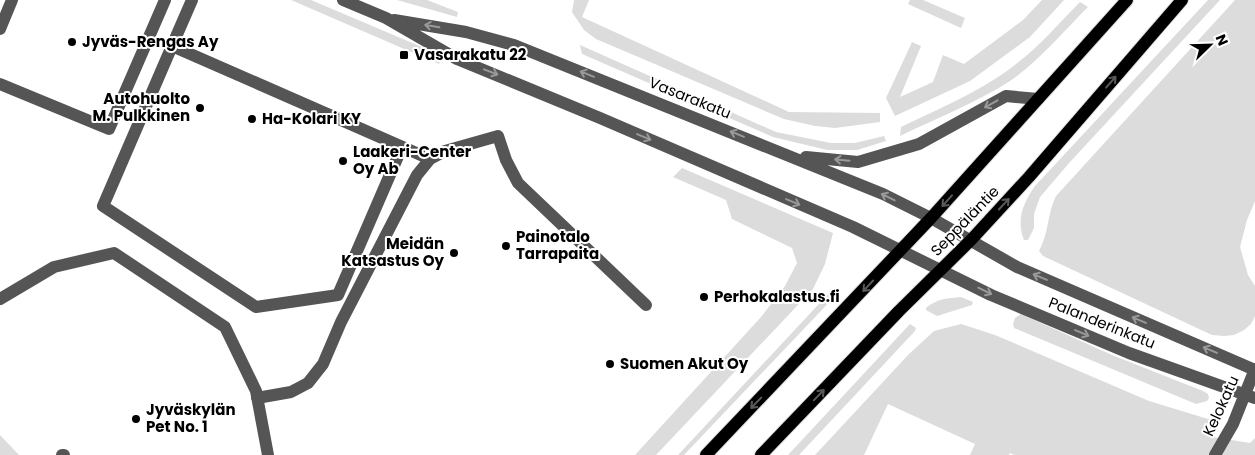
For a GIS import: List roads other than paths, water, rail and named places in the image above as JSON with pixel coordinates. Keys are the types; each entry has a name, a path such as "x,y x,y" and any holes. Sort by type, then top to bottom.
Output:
{"main road":[{"name":"Seppäläntie","path":"706,455 931,218 1127,0"},
{"name":"Seppäläntie","path":"760,455 971,240 1030,177 1182,0"}],"street":[{"path":"0,29 12,0"},
{"path":"0,84 109,129 165,0"},
{"path":"192,0 103,206 256,307 338,295 402,147"},
{"name":"Vasarakatu","path":"342,0 386,18 457,59 618,125 901,250 941,270"},
{"name":"Vasarakatu","path":"386,18 466,32 514,45 882,194 971,240"},
{"path":"172,46 430,159"},
{"path":"792,156 858,162 919,144 1006,96 1038,99"},
{"path":"257,398 291,392 308,382 323,364 416,175 430,159 445,151 498,136 506,160 518,183 646,305"},
{"name":"Palanderinkatu","path":"971,240 1017,267 1255,369"},
{"path":"0,299 54,267 114,253 225,327 256,392 268,455"},
{"name":"Palanderinkatu","path":"941,270 992,295 1129,353 1250,396"},
{"name":"Kelokatu","path":"1215,455 1250,396 1255,369"}],"place":[{"name":"Jyväs-Rengas Ay","path":"72,42"},
{"name":"Vasarakatu 22","path":"404,55"},
{"name":"Autohuolto M. Pulkkinen","path":"200,108"},
{"name":"Ha-Kolari KY","path":"252,119"},
{"name":"Laakeri-Center Oy Ab","path":"343,161"},
{"name":"Painotalo Tarrapaita","path":"506,246"},
{"name":"Meidän Katsastus Oy","path":"454,253"},
{"name":"Perhokalastus.fi","path":"704,297"},
{"name":"Suomen Akut Oy","path":"610,364"},
{"name":"Jyväskylän Pet No. 1","path":"136,419"}]}
